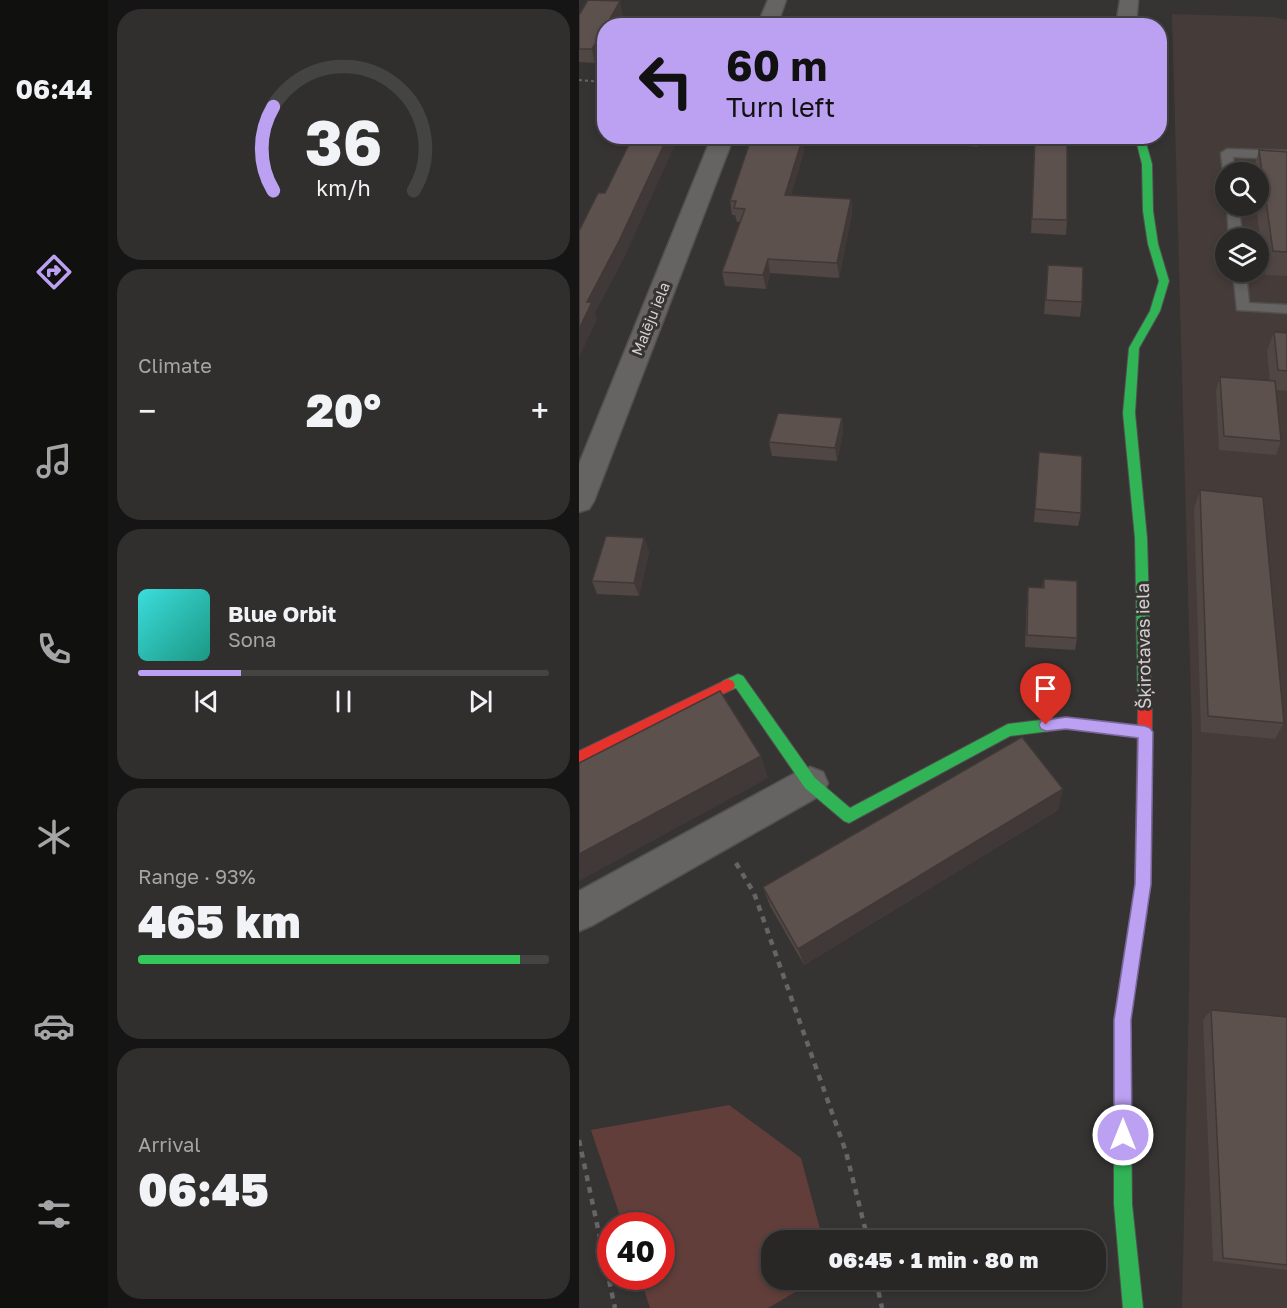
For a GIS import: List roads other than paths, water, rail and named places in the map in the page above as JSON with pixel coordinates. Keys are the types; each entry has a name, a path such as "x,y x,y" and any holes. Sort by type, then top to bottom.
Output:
{"street":[{"path":"770,18 777,0"},
{"path":"1127,18 1128,0"},
{"name":"Malēju iela","path":"579,501 720,144"},
{"name":"Šķirotavas iela","path":"1133,1308 1123,1204 1122,1020 1143,884 1145,732 1141,538 1129,413 1134,348 1155,311 1164,280 1153,244 1148,211 1147,164 1141,144"},
{"path":"579,758 738,680 810,783 849,816 1008,730 1066,723 1145,732"},
{"path":"579,912 810,783"}],"lane":[{"path":"1228,162 1227,153 1287,155"},
{"path":"1240,282 1242,307 1287,309"}]}
